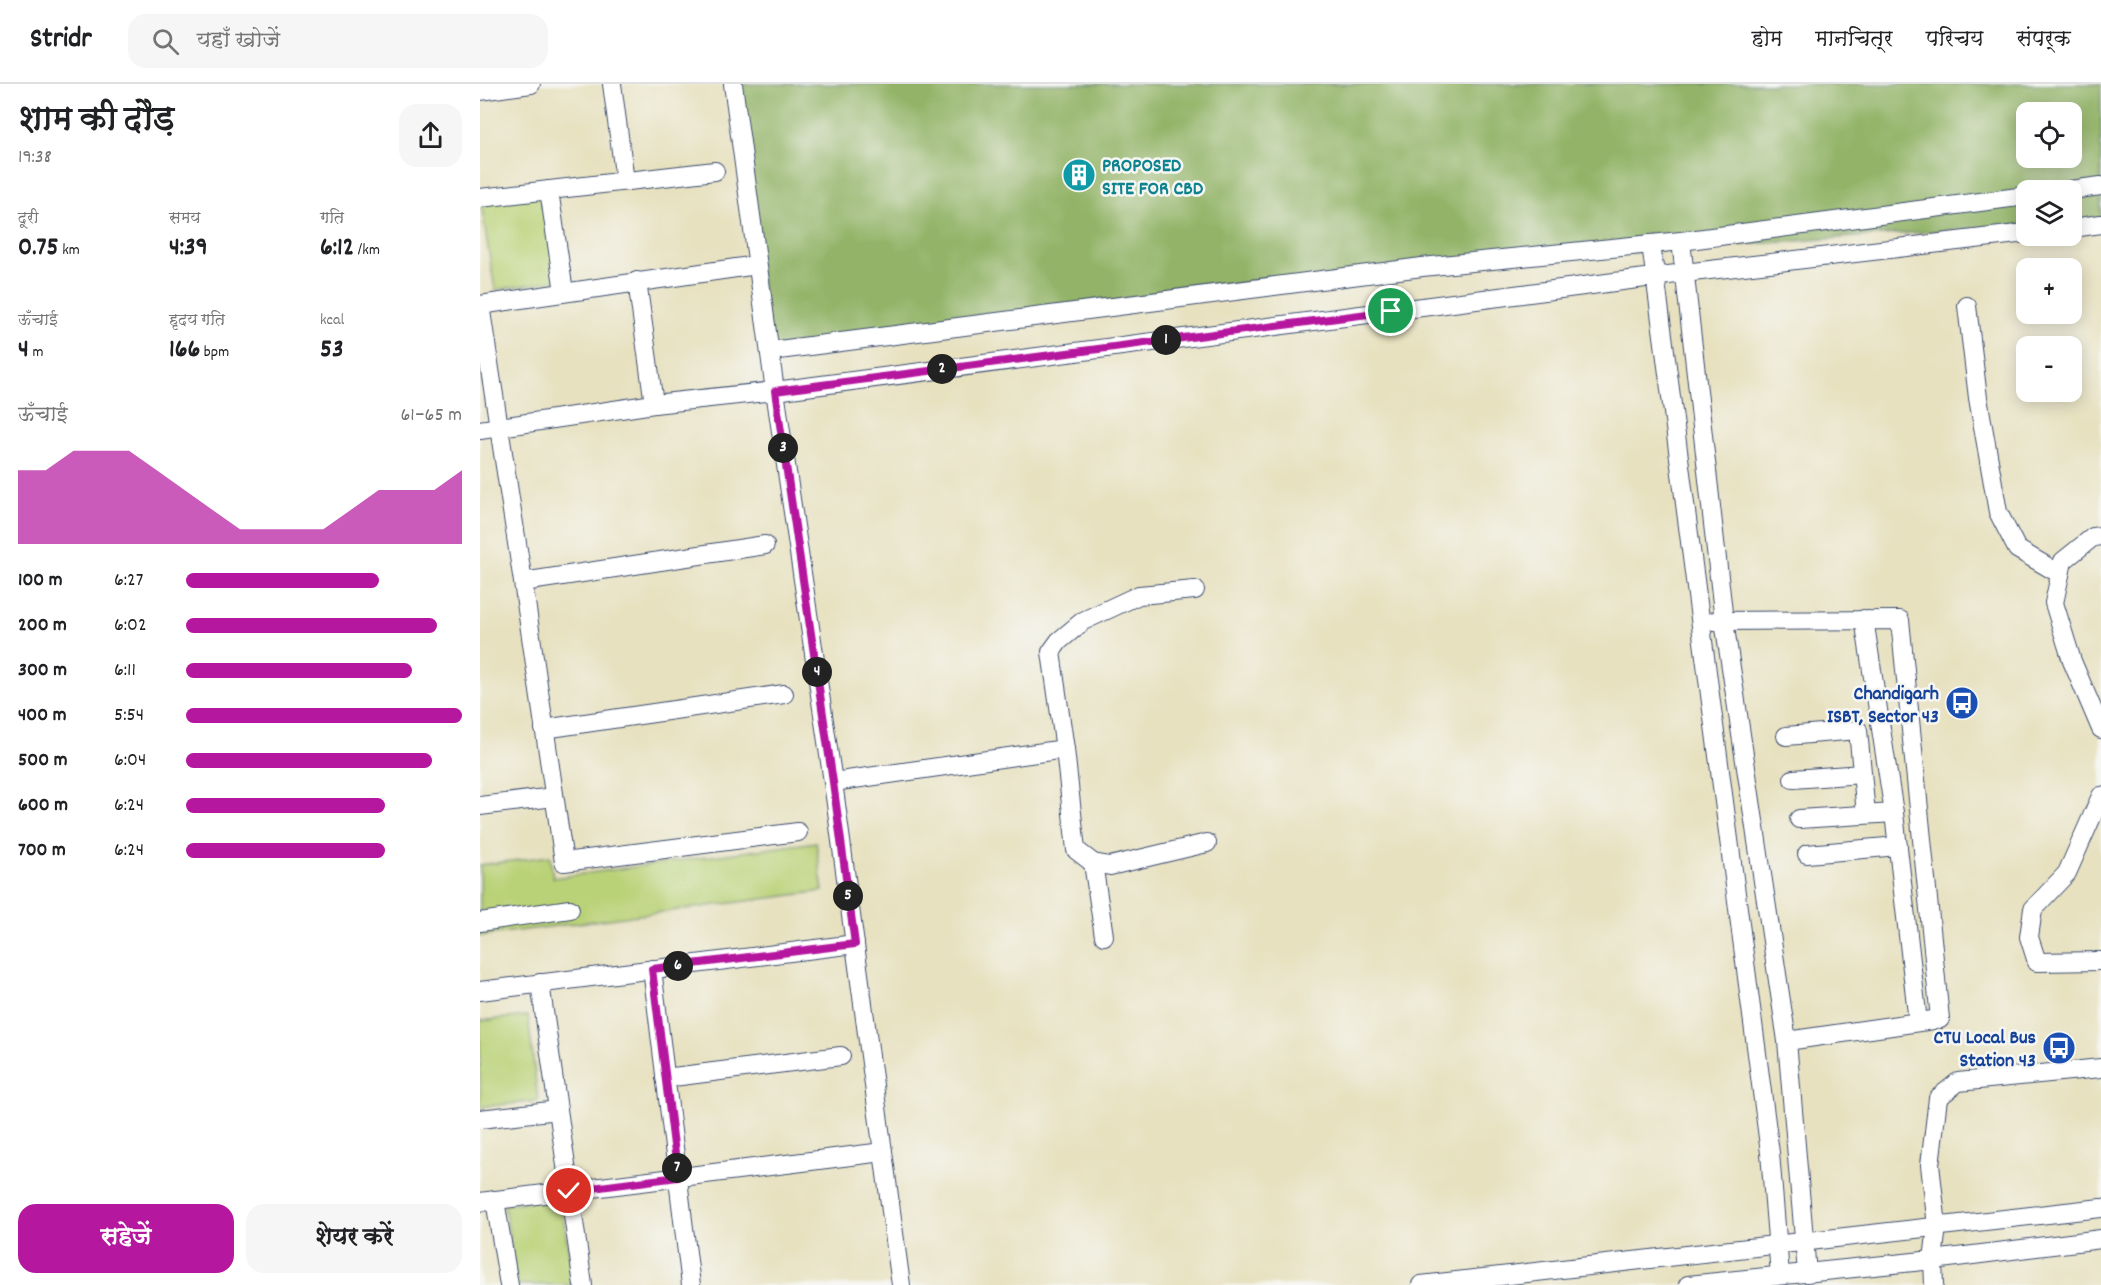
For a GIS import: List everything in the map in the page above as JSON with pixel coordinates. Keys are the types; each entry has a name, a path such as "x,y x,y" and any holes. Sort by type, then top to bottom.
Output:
{"street":[{"path":"480,91 531,84"},
{"path":"612,84 625,181"},
{"path":"733,84 775,391 833,782 901,1285"},
{"path":"480,198 715,171"},
{"path":"2082,188 2101,186"},
{"path":"549,190 564,292"},
{"path":"771,351 1422,267 1681,241 2016,197"},
{"path":"2082,227 2101,224"},
{"path":"480,430 654,404 775,391 1684,273 2016,234"},
{"path":"1681,241 1724,621 1787,1041 1808,1273"},
{"path":"1651,244 1770,1153 1778,1243 1775,1279"},
{"path":"757,265 480,305 564,862 798,832"},
{"path":"637,281 654,404"},
{"path":"1967,306 1978,398 1998,512 2017,549 2060,574"},
{"path":"2101,536 2092,537 2063,561 2054,603 2072,661 2101,729"},
{"path":"523,582 765,545"},
{"path":"1195,590 1139,596 1083,621 1059,641 1051,652 1076,850 1093,863 1110,866 1207,843"},
{"path":"1864,619 1894,813 1918,1022"},
{"path":"1699,621 1900,620 1940,1019 1787,1041"},
{"path":"544,729 784,694"},
{"path":"1786,736 1858,730 1866,814"},
{"path":"833,782 1065,750"},
{"path":"1793,779 1862,774"},
{"path":"2101,796 2067,873 2033,909 2029,937 2037,962 2101,961"},
{"path":"480,806 554,797"},
{"path":"1799,819 1894,813"},
{"path":"1807,854 1898,846"},
{"path":"1093,863 1104,936"},
{"path":"480,922 570,909"},
{"path":"480,991 855,944"},
{"path":"652,969 691,1285"},
{"path":"540,983 583,1285"},
{"path":"665,1078 841,1056"},
{"path":"1934,1285 1933,1260 1937,1226 1930,1165 1938,1098 1958,1082 2101,1068"},
{"path":"480,1119 558,1110"},
{"path":"509,1285 487,1201 884,1152"},
{"path":"1421,1285 2101,1208"},
{"path":"1688,1285 1775,1279 1808,1273 2101,1239"}],"green space":[{"path":"733,84 2101,84 2101,219 2082,221 2082,180 2016,180 2016,226 1422,267 771,351"},
{"path":"543,193 558,280 495,290 481,203"},
{"path":"816,842 823,891 480,936 480,865 550,856 553,878"},
{"path":"528,1016 538,1101 480,1107 480,1021"},
{"path":"560,1197 574,1285 517,1285 504,1205"}],"place":[{"name":"PROPOSED SITE FOR CBD","path":"1079,175"},
{"name":"Chandigarh ISBT, Sector 43","path":"1962,703"},
{"name":"CTU Local Bus Station 43","path":"2059,1048"}],"route":[{"path":"569,1191 678,1177 652,969 855,944 775,391 1391,311"}]}
